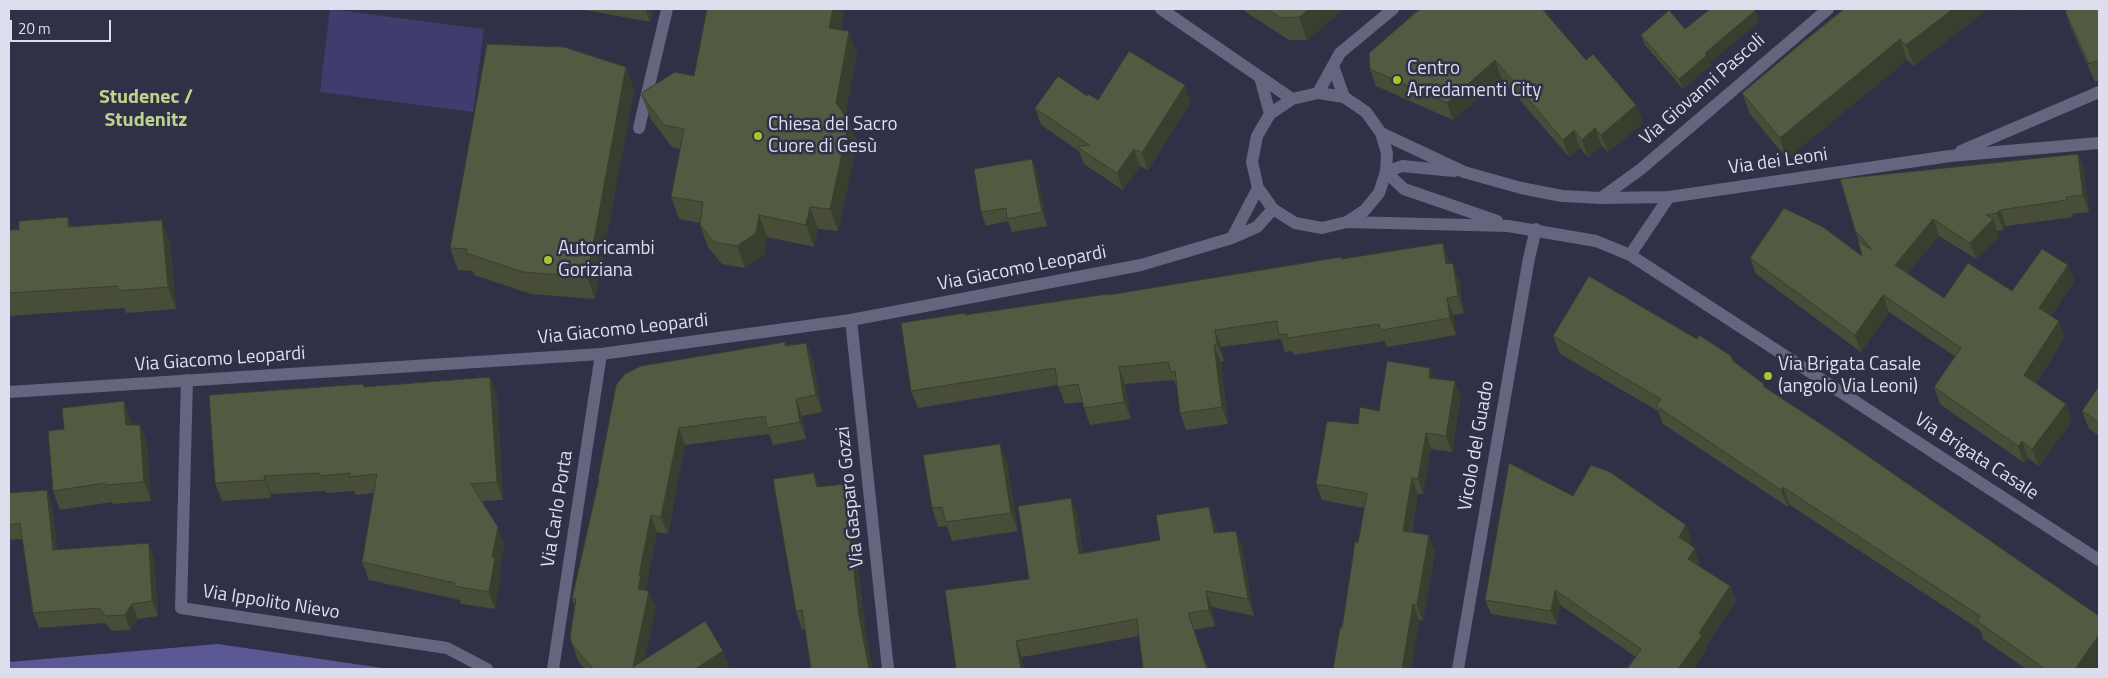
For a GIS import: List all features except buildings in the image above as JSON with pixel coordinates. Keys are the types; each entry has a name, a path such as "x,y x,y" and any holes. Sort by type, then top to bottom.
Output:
{"street":[{"path":"639,128 667,9"},
{"path":"1161,9 1292,99"},
{"path":"1318,93 1340,53 1392,9"},
{"name":"Via Giovanni Pascoli","path":"1601,198 1641,169 1828,9"},
{"path":"1333,66 1344,97"},
{"path":"1260,77 1270,114"},
{"path":"1950,156 2099,92"},
{"name":"Via Brigata Casale","path":"1347,222 1366,210 1379,193 1386,172 1387,152 1381,133 1366,112 1344,97 1318,93 1292,99 1270,114 1256,136 1252,162 1258,188 1273,209 1295,223 1322,228 1347,222 1508,226 1596,241 1630,255 2099,560"},
{"name":"Via dei Leoni","path":"1381,133 1464,172 1521,188 1562,196 1601,198 1669,197 1950,156 2099,143"},
{"name":"Via dei Leoni","path":"1386,172 1402,166 1464,172"},
{"name":"Via Brigata Casale","path":"1386,172 1404,189 1508,226"},
{"path":"1232,238 1258,188"},
{"path":"1630,255 1669,197"},
{"name":"Via Giacomo Leopardi","path":"9,392 601,354 851,320 1141,266 1232,238 1258,227 1273,209"},
{"name":"Vicolo del Guado","path":"1458,669 1527,268 1536,230"},
{"name":"Via Gasparo Gozzi","path":"851,320 888,669"},
{"name":"Via Carlo Porta","path":"553,669 601,354"},
{"name":"Via Ippolito Nievo","path":"187,380 181,608 446,648 487,669"}],"shaded area":[{"path":"330,9 484,29 473,112 320,92"},
{"path":"218,644 389,669 9,669 9,662"}],"place":[{"name":"Centro Arredamenti City","path":"1397,80"},
{"name":"Chiesa del Sacro Cuore di Gesù","path":"758,136"},
{"name":"Autoricambi Goriziana","path":"548,260"},
{"name":"Via Brigata Casale (angolo Via Leoni)","path":"1768,376"}],"district":[{"name":"Studenec / Studenitz","path":"146,110"}]}
